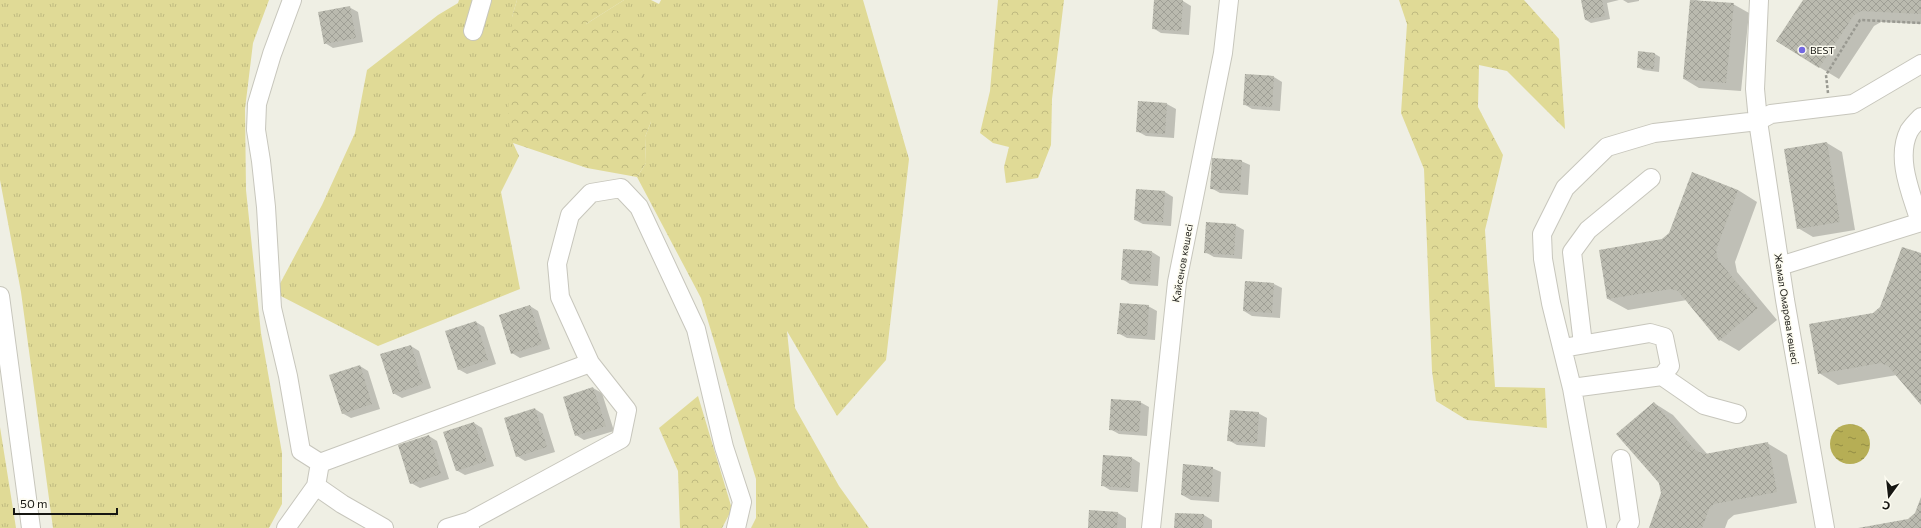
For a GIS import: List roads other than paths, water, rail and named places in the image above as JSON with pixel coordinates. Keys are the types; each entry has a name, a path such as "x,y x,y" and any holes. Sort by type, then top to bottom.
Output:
{"street":[{"path":"292,0 272,54 257,104 256,130 266,207 272,308 288,376 300,451 320,463"},
{"path":"473,30 482,0"},
{"name":"Қайсенов көшесі","path":"1151,528 1177,282 1223,53 1229,0"},
{"name":"Жамал Омарова көшесі","path":"1759,0 1755,89 1758,121 1780,266 1825,528"},
{"name":"Жамал Омарова көшесі","path":"1755,89 1764,67 1770,0"},
{"path":"1597,528 1572,388 1551,303 1543,259 1542,234 1565,188 1607,147 1654,133 1758,121 1771,114 1853,104 1921,64"},
{"path":"1780,266 1921,222 1908,184 1903,153 1909,131 1921,117"},
{"path":"1583,344 1572,252 1588,230 1651,178"},
{"path":"447,528 470,524 622,440 627,410 590,363 560,297 557,264 570,215 591,193 621,188 639,208 696,329 724,447 742,502 736,528"},
{"path":"0,296 30,528"},
{"path":"1563,348 1650,333 1664,337 1670,366 1662,376"},
{"path":"320,463 590,363"},
{"path":"1572,388 1662,376 1704,405 1737,414"},
{"path":"1621,460 1630,522 1626,528"},
{"path":"286,528 316,486 320,463"},
{"path":"316,486 342,504 384,528"}],"water":[{"path":"1854,424 1861,427 1867,433 1870,444 1869,452 1861,461 1854,464 1846,464 1839,461 1831,452 1830,440 1833,433 1842,425"}],"place":[{"name":"BEST","path":"1802,50"}]}
